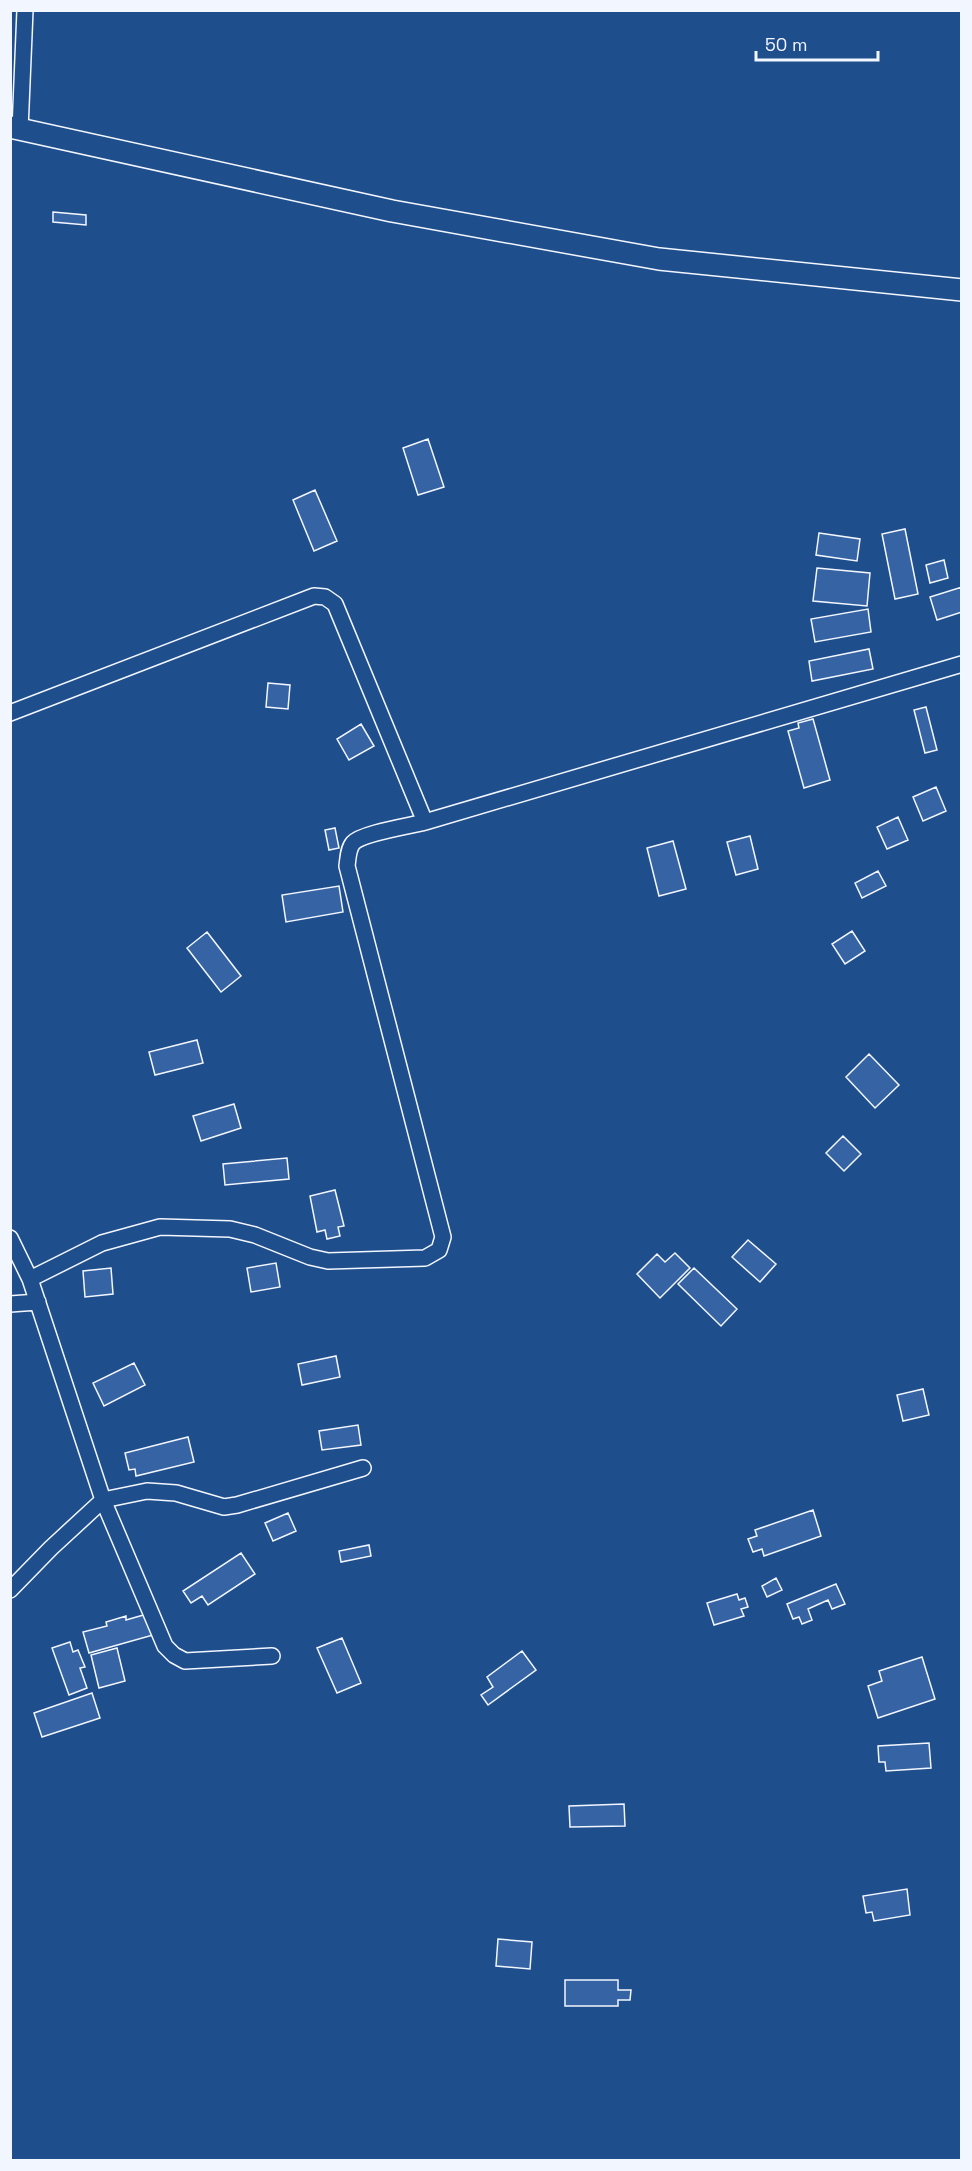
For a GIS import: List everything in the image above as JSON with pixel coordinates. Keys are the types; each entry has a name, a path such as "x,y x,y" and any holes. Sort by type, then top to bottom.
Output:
{"main road":[{"path":"15,129 392,211 647,257 962,290"}],"street":[{"path":"15,129 25,10"},
{"path":"10,713 314,596 325,597 335,604 425,822"},
{"path":"30,1279 102,1243 159,1227 230,1228 255,1235 310,1257 328,1261 425,1258 439,1250 443,1237 347,866 349,851 353,844 363,837 425,822 962,664"},
{"path":"10,1238 30,1279 103,1500 165,1646 185,1661 272,1656"},
{"path":"10,1304 38,1302"},
{"path":"10,1590 103,1500 147,1491 176,1492 224,1507 363,1468"}],"building":[{"path":"53,212 86,215 86,225 53,222"},
{"path":"428,439 444,487 418,495 403,448"},
{"path":"315,490 337,541 314,551 293,500"},
{"path":"905,529 918,594 895,599 882,534"},
{"path":"819,533 860,539 857,561 816,555"},
{"path":"944,560 948,578 930,583 926,565"},
{"path":"817,568 870,573 867,606 813,601"},
{"path":"962,587 962,612 937,620 930,597"},
{"path":"868,609 871,632 815,642 811,619"},
{"path":"869,649 873,669 812,681 809,661"},
{"path":"268,683 290,685 288,709 266,707"},
{"path":"926,707 937,750 925,753 914,710"},
{"path":"813,719 830,780 804,788 788,731 799,728 798,723"},
{"path":"361,724 374,746 349,760 337,739"},
{"path":"936,787 946,811 923,821 913,797"},
{"path":"898,817 908,840 887,849 877,827"},
{"path":"335,828 339,848 329,850 325,830"},
{"path":"750,836 758,869 736,875 727,842"},
{"path":"673,841 686,889 659,896 647,848"},
{"path":"878,871 886,886 862,898 855,883"},
{"path":"339,886 343,912 286,922 282,895"},
{"path":"852,931 865,951 845,964 832,944"},
{"path":"207,932 241,976 221,992 187,948"},
{"path":"197,1040 203,1063 155,1075 149,1052"},
{"path":"869,1054 899,1085 875,1108 846,1077"},
{"path":"234,1104 241,1128 201,1141 193,1116"},
{"path":"843,1136 861,1154 844,1171 826,1153"},
{"path":"287,1158 289,1179 225,1185 223,1164"},
{"path":"335,1190 344,1226 338,1227 340,1236 327,1239 325,1230 317,1232 310,1196"},
{"path":"748,1240 776,1264 760,1282 732,1257"},
{"path":"675,1253 690,1268 660,1298 637,1274 657,1254 665,1262"},
{"path":"276,1263 280,1287 251,1292 247,1268"},
{"path":"111,1268 113,1294 85,1297 83,1271"},
{"path":"694,1268 737,1309 721,1326 678,1284"},
{"path":"336,1356 340,1377 302,1385 298,1364"},
{"path":"134,1363 145,1385 104,1406 93,1383"},
{"path":"923,1389 929,1415 903,1421 897,1395"},
{"path":"358,1425 361,1445 322,1450 319,1431"},
{"path":"188,1437 194,1462 136,1476 135,1469 129,1470 125,1453"},
{"path":"813,1510 821,1536 764,1556 762,1549 753,1552 748,1539 757,1536 755,1530"},
{"path":"288,1513 296,1531 273,1541 265,1523"},
{"path":"369,1545 371,1556 341,1562 339,1551"},
{"path":"241,1553 255,1574 208,1605 202,1596 191,1603 183,1591"},
{"path":"776,1578 782,1590 767,1597 762,1586"},
{"path":"836,1584 845,1604 832,1609 828,1600 808,1609 812,1620 802,1624 799,1617 793,1619 787,1604"},
{"path":"737,1594 739,1600 745,1598 748,1607 741,1609 744,1616 714,1625 707,1603"},
{"path":"147,1614 153,1635 89,1653 83,1632 107,1626 106,1622 126,1616 126,1620"},
{"path":"342,1638 361,1683 337,1693 317,1648"},
{"path":"70,1642 73,1652 78,1650 85,1667 80,1668 87,1688 69,1695 52,1648"},
{"path":"117,1648 125,1681 99,1688 91,1655"},
{"path":"522,1651 536,1670 488,1705 481,1695 493,1687 487,1677"},
{"path":"922,1657 935,1699 878,1718 868,1686 882,1681 879,1671"},
{"path":"92,1693 100,1718 42,1737 34,1713"},
{"path":"929,1743 931,1768 886,1771 885,1762 879,1762 878,1746"},
{"path":"624,1804 625,1826 570,1827 569,1806"},
{"path":"907,1889 910,1915 874,1921 872,1912 866,1913 863,1896"},
{"path":"498,1939 532,1942 530,1969 496,1966"},
{"path":"565,1980 618,1980 618,1990 631,1990 630,2000 618,2000 618,2006 565,2006"}]}
